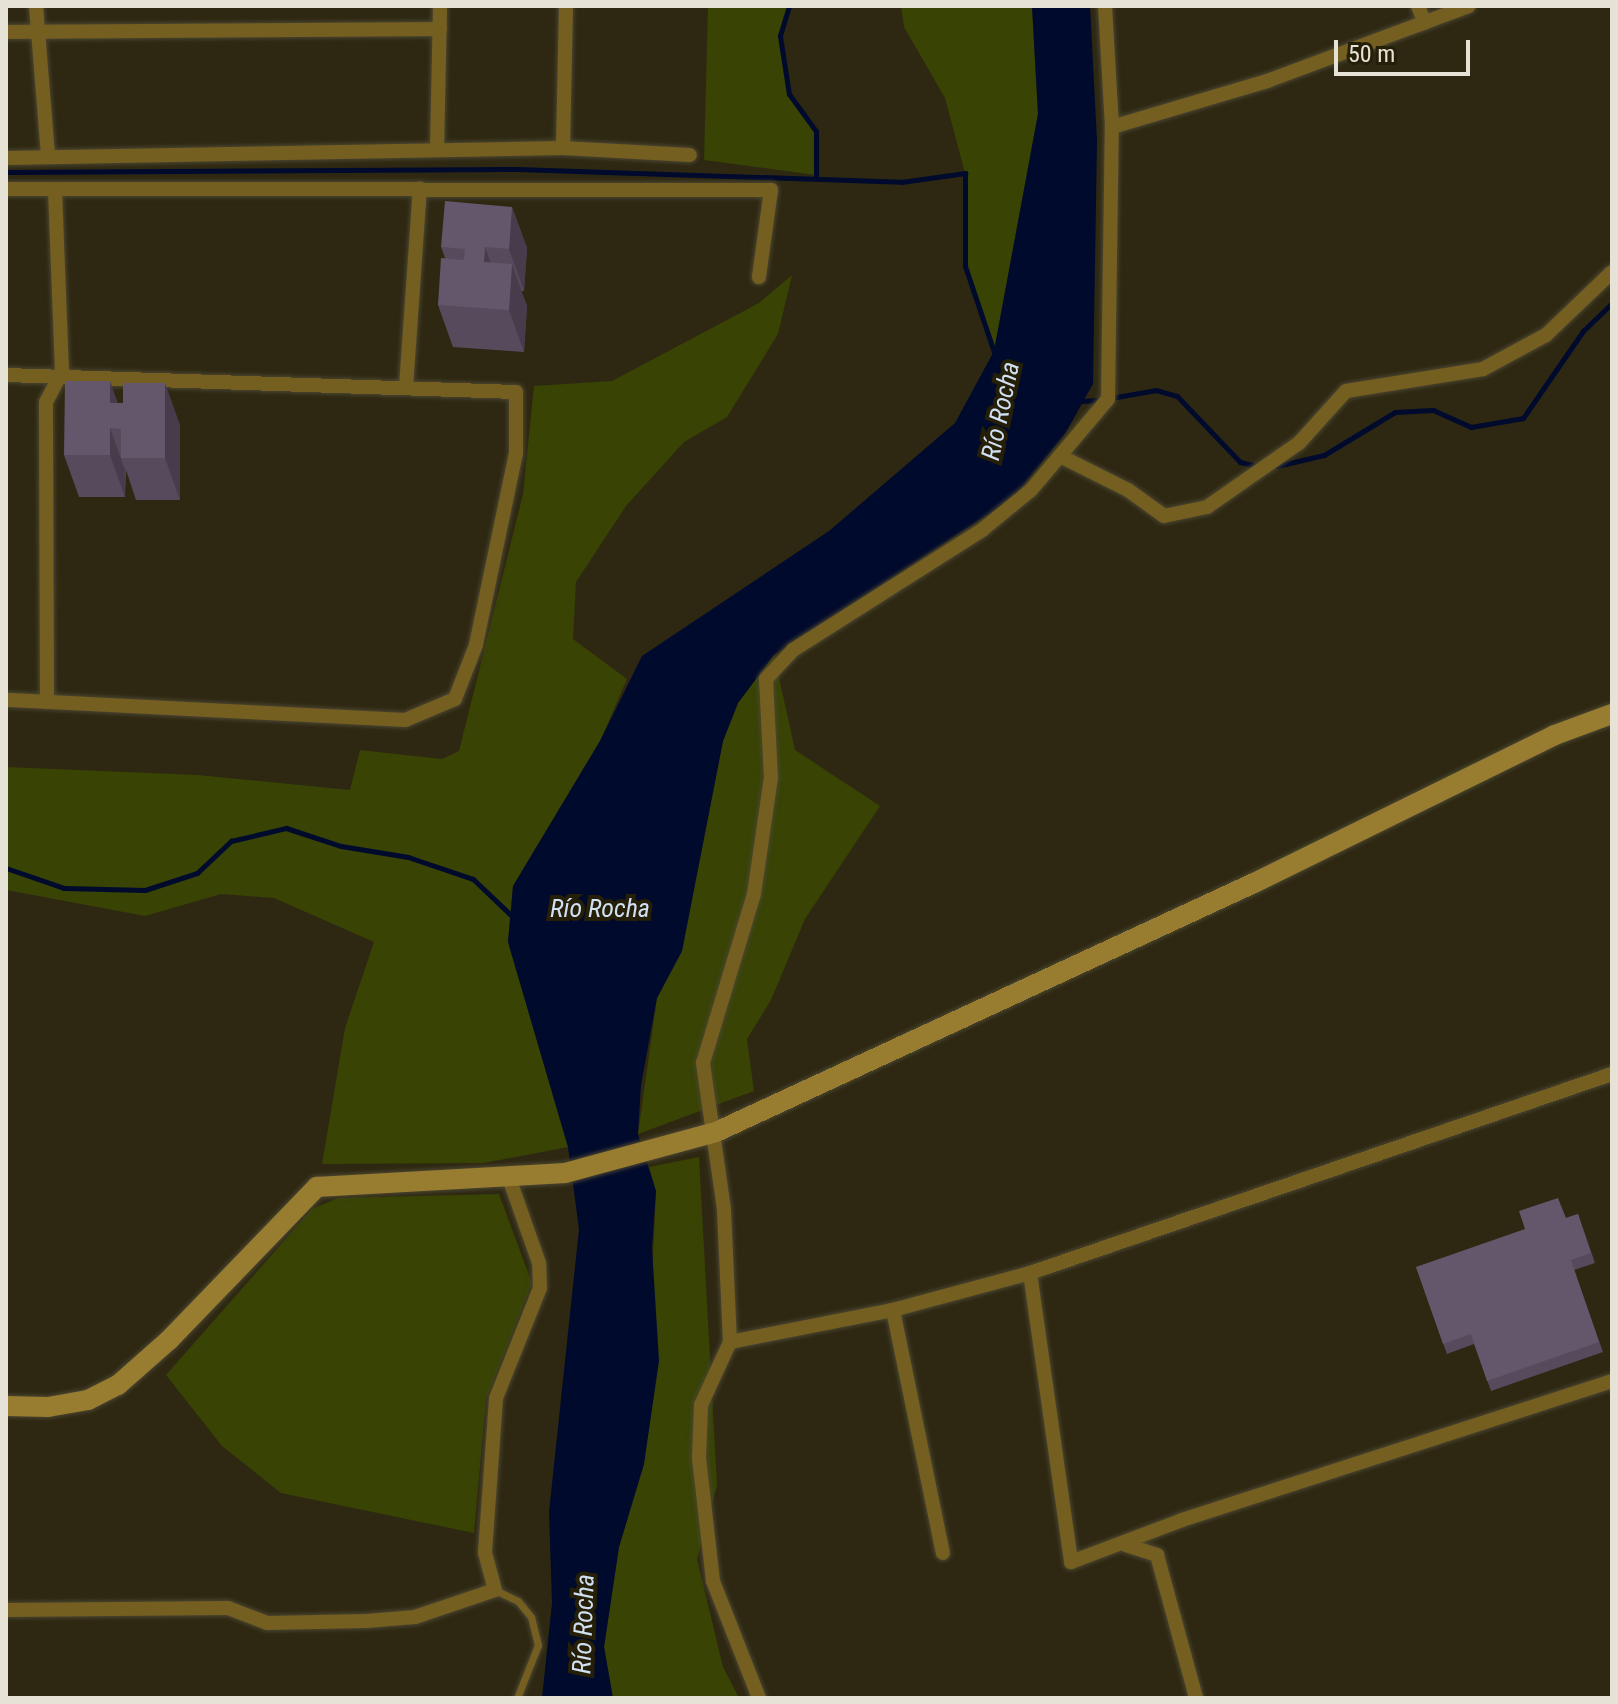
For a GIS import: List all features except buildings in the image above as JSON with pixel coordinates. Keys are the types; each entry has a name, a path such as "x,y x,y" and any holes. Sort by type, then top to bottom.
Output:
{"main road":[{"path":"6,1406 61,1405 118,1385 169,1340 317,1187 565,1173 716,1132 1254,883 1555,735 1612,714"}],"street":[{"path":"36,6 48,156"},
{"path":"437,150 440,6"},
{"path":"563,148 566,6"},
{"path":"759,1698 713,1581 699,1458 701,1405 730,1342 716,1132 703,1063 754,894 771,778 766,679 793,650 982,530 1031,490 1108,399 1112,127 1105,6"},
{"path":"1418,6 1425,23"},
{"path":"1112,127 1267,81 1469,6"},
{"path":"6,32 440,29"},
{"path":"6,158 563,148 690,155"},
{"path":"406,387 420,188"},
{"path":"6,189 771,190 759,277"},
{"path":"47,702 46,402 60,376 55,189"},
{"path":"1060,456 1128,490 1164,516 1207,507 1299,443 1346,391 1483,369 1546,335 1612,272"},
{"path":"6,375 516,392 516,453 476,645 455,699 405,720 6,700"},
{"path":"730,1342 893,1310 1030,1273 1612,1074"},
{"path":"6,1610 228,1608 267,1623 367,1621 415,1617 495,1590 485,1552 496,1398 540,1288 539,1263 509,1178"},
{"path":"1030,1273 1071,1562 1126,1545 1182,1520 1612,1381"},
{"path":"893,1310 943,1553"},
{"path":"1126,1545 1157,1555 1196,1698"}],"lane":[{"path":"495,1590 518,1601 531,1617 538,1645 517,1698"}],"green space":[{"path":"708,6 789,6 780,37 789,94 816,131 816,175 704,160"},
{"path":"901,6 1032,6 1038,114 994,351 965,266 965,173 945,98 904,27"},
{"path":"792,275 778,334 727,417 684,442 626,506 576,582 573,639 627,679 600,741 513,886 508,942 568,1147 484,1163 322,1164 345,1028 374,942 274,898 221,894 145,916 6,890 6,767 198,775 350,790 360,750 442,759 459,751 523,494 534,386 612,381 759,303"},
{"path":"774,655 795,750 880,806 805,919 771,1000 747,1039 754,1091 638,1134 657,998 682,951 723,741 738,703"},
{"path":"699,1157 717,1485 697,1559 723,1667 739,1698 613,1698 604,1647 619,1547 644,1464 656,1191 649,1167"},
{"path":"499,1194 532,1283 486,1399 474,1533 281,1493 222,1446 166,1375 312,1209 338,1198"}],"water":[{"name":"Río Rocha","path":"1032,6 1090,6 1097,140 1093,384 1065,434 1013,498 774,655 738,703 723,741 682,951 657,998 641,1085 638,1134 656,1191 652,1248 659,1361 644,1464 619,1547 604,1647 613,1698 542,1698 552,1603 549,1512 579,1229 568,1147 508,942 513,886 600,741 642,656 829,531 955,423 994,351 1038,114"}],"waterway":[{"path":"789,6 780,36 789,94 816,131 816,175"},
{"path":"6,172 517,169 901,182 965,173 965,266 995,355"},
{"path":"1277,466 1324,455 1395,412 1433,410 1471,427 1523,418 1583,331 1612,303"},
{"path":"1111,398 1156,390 1177,396 1240,462 1253,465"},
{"path":"1080,401 1102,400"},
{"path":"6,868 64,888 145,890 197,873 231,841 286,828 341,846 408,857 473,879 514,918"}]}
